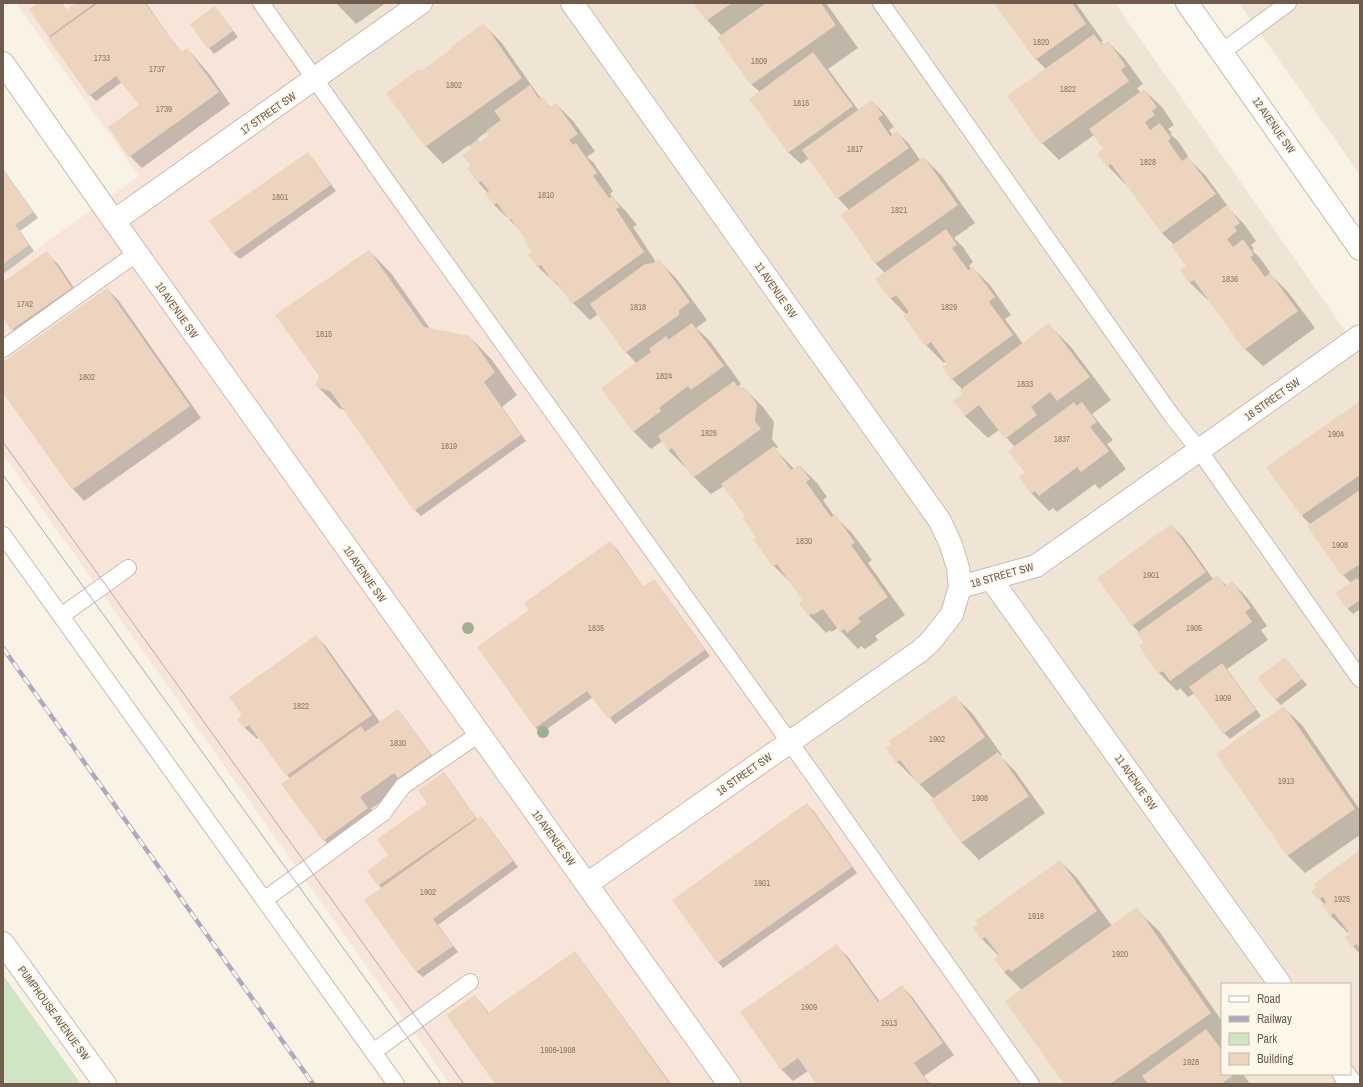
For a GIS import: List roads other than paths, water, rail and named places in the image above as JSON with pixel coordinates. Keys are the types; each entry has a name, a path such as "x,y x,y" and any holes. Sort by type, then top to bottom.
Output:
{"street":[{"name":"17 STREET SW","path":"114,221 315,80 421,3"},
{"name":"11 AVENUE SW","path":"572,3 940,521 951,545 958,568 960,587"},
{"name":"12 AVENUE SW","path":"1187,3 1360,249"},
{"name":"10 AVENUE SW","path":"3,63 729,1084"},
{"name":"18 STREET SW","path":"587,884 932,642 952,614 960,587 1036,566 1360,336"},
{"name":"11 AVENUE SW","path":"991,579 1279,983"},
{"name":"PUMPHOUSE AVENUE SW","path":"3,943 105,1084"},
{"path":"1345,1075 1351,1084"}],"lane":[{"path":"261,3 789,742 1031,1084"},
{"path":"881,3 1360,679"},
{"path":"1222,52 1253,31 1288,3"},
{"path":"3,349 137,253"},
{"path":"3,535 396,1084"},
{"path":"61,616 128,568"},
{"path":"264,900 383,813 403,786 479,734"},
{"path":"373,1052 470,982"}],"tram line":[{"path":"3,442 464,1084"},
{"path":"3,475 441,1084"}],"railway":[{"path":"3,648 313,1084"}]}
